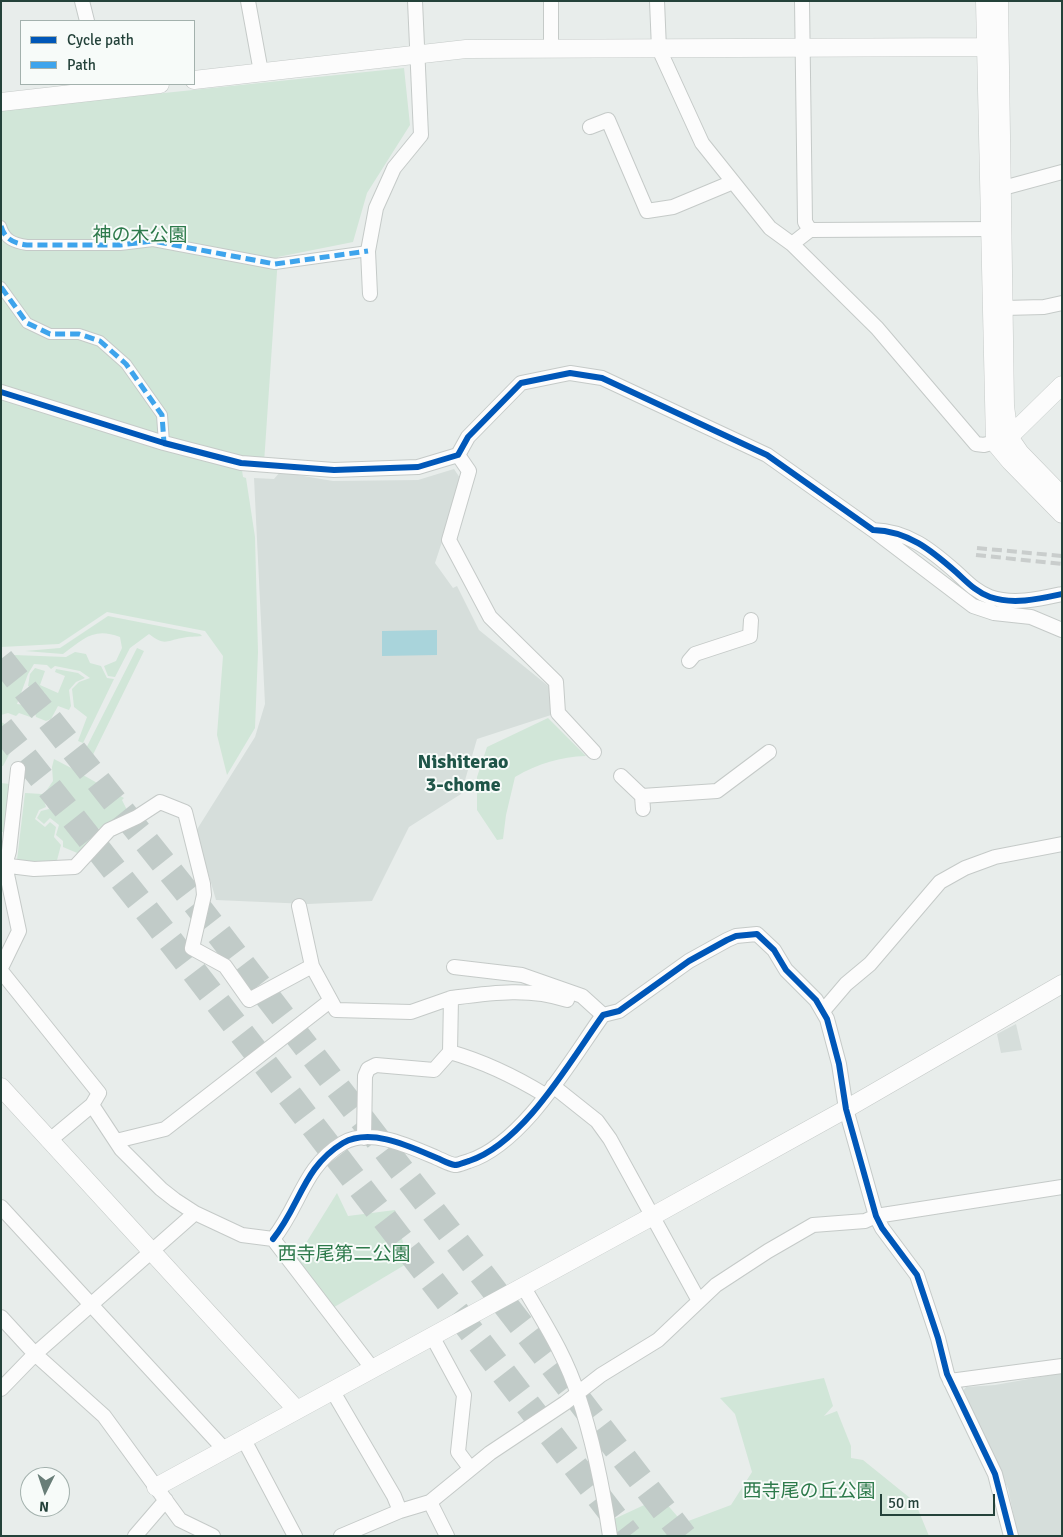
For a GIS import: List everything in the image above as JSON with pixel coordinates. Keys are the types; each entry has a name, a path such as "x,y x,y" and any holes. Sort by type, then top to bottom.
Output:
{"street":[{"path":"82,1 88,20"},
{"path":"248,1 261,72"},
{"path":"370,294 368,251 376,208 394,168 421,135 414,1"},
{"path":"551,1 551,49"},
{"path":"657,1 659,49 702,143 770,228 792,244 877,328 976,444 984,445 1002,440 1062,385"},
{"path":"802,1 805,222 810,230"},
{"path":"985,1 992,47 1003,188 996,229 1004,308 1002,440"},
{"path":"999,1 992,47 1002,440 1010,461 1062,514"},
{"path":"195,80 466,48 992,47"},
{"path":"1,102 107,87 142,85"},
{"path":"590,127 608,120 647,211 673,207 733,182"},
{"path":"1003,188 1062,172"},
{"path":"1,226 3,232 13,243 20,244 120,245 153,241 275,264 368,251"},
{"path":"792,244 810,230 996,229"},
{"path":"1,286 27,323 50,334 79,334 100,341 126,364 162,415 164,442"},
{"path":"1004,308 1044,307 1062,302"},
{"path":"1,392 164,442 241,463 334,470 418,467 458,455 468,437 520,383 570,372 602,378 768,455 973,606 994,613 1031,617 1062,630"},
{"path":"1002,440 1020,453 1062,496"},
{"path":"458,455 469,471 449,540 490,617 556,682 558,713 594,752"},
{"path":"872,530 889,530 928,547 977,591 992,598 1028,602 1062,594"},
{"path":"689,661 695,654 750,636 751,620"},
{"path":"621,776 642,803 717,791 769,752"},
{"path":"18,769 9,852 3,865 19,931 1,970 99,1093 92,1105 50,1140"},
{"path":"3,865 34,869 76,867 109,830 137,817 160,802 185,812 203,884 204,895 192,948 225,966 249,1000 312,966"},
{"path":"823,1011 846,984 870,964 940,882 965,868 995,857 1062,844"},
{"path":"299,906 312,966 336,1010 411,1012 451,998 494,992 532,992 554,996 579,1004 602,1017"},
{"path":"273,1239 285,1225 300,1188 312,1170 325,1156 346,1142 364,1138 384,1138 456,1165 489,1154 519,1126 549,1091 602,1017 619,1011 689,961 727,940 736,936 758,934 774,950 786,970 816,1000 827,1019 839,1064 846,1109 876,1216 882,1228 917,1275 950,1381 995,1474 1011,1536"},
{"path":"454,967 522,975 582,996 602,1017"},
{"path":"135,1536 161,1494 224,1449 846,1109 1062,984"},
{"path":"364,1138 365,1076 368,1069 376,1065 434,1070 450,1052 451,998"},
{"path":"116,1141 165,1129 330,1001"},
{"path":"450,1052 482,1060 508,1072 549,1091 597,1120 610,1139 651,1217 699,1301"},
{"path":"1,1087 296,1409"},
{"path":"92,1105 116,1141 161,1189 195,1213 242,1235 273,1239 372,1368"},
{"path":"341,1536 430,1502 470,1468 601,1375 658,1340 716,1286 760,1256 813,1225 865,1221 876,1216 1062,1187"},
{"path":"1,1207 224,1449"},
{"path":"1,1389 35,1354 195,1213"},
{"path":"523,1286 556,1345 578,1393 605,1499 610,1536"},
{"path":"1,1317 35,1354 104,1416 180,1520 213,1536"},
{"path":"432,1336 464,1395 458,1452 470,1468"},
{"path":"950,1381 1062,1366"},
{"path":"332,1390 394,1496 400,1512"},
{"path":"244,1438 295,1536"},
{"path":"430,1502 447,1536"}],"shaded area":[{"path":"454,469 462,481 435,563 453,588 457,586 479,630 552,689 551,715 477,739 461,794 409,827 372,901 308,904 216,900 196,831 255,737 265,704 254,478 274,479 280,472 333,481 418,480"},
{"path":"1016,1024 1022,1050 1001,1053 997,1034"},
{"path":"1062,1373 1062,1536 1018,1536 1008,1489 963,1391 966,1387 995,1385"}],"green space":[{"name":"神の木公園","path":"404,68 410,125 367,193 353,242 278,257 264,463 241,463 243,477 246,478 255,537 258,652 255,728 227,775 217,735 223,656 205,631 107,612 59,644 1,647 1,110"},
{"path":"108,616 200,634 202,636 185,637 165,642 149,634 130,648 115,677 108,676 104,666 116,661 122,648 120,637 111,634 103,633 89,636 63,654 25,651 60,648"},
{"path":"137,648 144,651 83,775 124,798 122,800 129,814 98,829 82,855 63,847 63,841 56,835 59,825 50,818 44,824 37,818 41,811 49,809 44,794 53,781 52,767 54,759 75,770"},
{"path":"75,652 86,654 90,663 101,666 107,678 114,679 83,743 78,741 87,717 74,707 72,689 79,682 90,678 80,671 55,666 51,669 47,665 34,664 28,674 17,704 31,706 33,718 19,713 16,716 8,713 1,715 1,677 14,655 66,657"},
{"path":"35,668 45,671 40,685 58,693 65,676 55,672 56,669 78,673 85,678 76,682 69,690 71,706 69,710 58,706 51,719 46,721 36,717 33,705 42,699 45,693 28,686 30,674"},
{"path":"548,718 586,756 550,762 515,777 506,815 503,839 497,840 477,810 477,777 487,747"},
{"path":"1,722 21,732 3,766 1,766"},
{"path":"1,783 10,784 4,832 1,832"},
{"path":"25,793 42,794 46,807 39,810 35,819 45,827 50,822 56,827 54,837 61,845 56,864 31,864 17,860"},
{"name":"西寺尾第二公園","path":"337,1193 348,1216 395,1210 408,1263 331,1309 296,1259"},
{"name":"西寺尾の丘公園","path":"824,1378 833,1406 824,1416 837,1411 851,1446 851,1458 863,1460 915,1502 929,1536 617,1536 614,1519 655,1500 653,1488 683,1523 731,1505 752,1472 735,1414 720,1398"}],"water":[{"path":"437,630 437,655 382,656 382,631"}],"tunnel":[{"path":"1,659 185,890 684,1536"},
{"path":"1,727 155,921 629,1536"}],"railway":[{"path":"977,548 1062,556"},
{"path":"976,555 1062,564"}],"marked path":[{"path":"1,226 8,238 27,245 120,245 153,241 275,264 368,251"},
{"path":"1,287 27,323 50,334 79,334 100,341 126,364 162,415 164,443"}],"cycle path":[{"path":"1,392 164,443 241,463 334,470 418,467 458,455 468,437 521,383 570,373 602,378 767,455 873,530 897,534 928,549 985,595 1008,601 1017,601 1062,594"},
{"path":"273,1239 290,1213 310,1175 319,1163 343,1143 366,1137 391,1140 455,1165 469,1161 489,1151 508,1137 527,1119 561,1077 603,1015 619,1011 689,961 727,940 736,936 757,934 774,950 786,970 816,1000 827,1019 839,1064 846,1109 876,1216 882,1228 917,1275 938,1338 947,1374 995,1474 1011,1536"}],"district":[{"name":"Nishiterao 3-chome","path":"463,774"}]}
